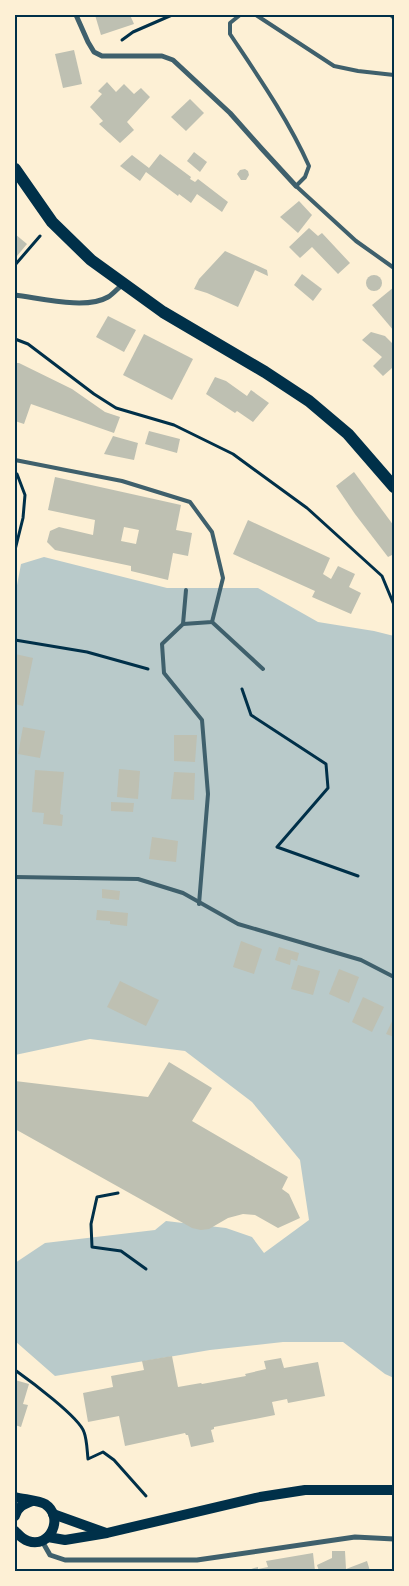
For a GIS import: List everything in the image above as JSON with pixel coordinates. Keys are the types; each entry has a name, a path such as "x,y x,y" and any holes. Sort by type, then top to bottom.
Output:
{"main road":[{"path":"15,170 52,222 91,260 163,312 265,372 308,401 348,434 394,487"},
{"path":"16,1531 28,1541 35,1542 45,1539 65,1540 176,1518 260,1497 305,1490 394,1490"},
{"path":"15,1497 38,1501 45,1504 53,1514 107,1533"},
{"path":"15,1516 20,1507 32,1501"},
{"path":"45,1539 54,1527 53,1514"}],"street":[{"path":"76,15 94,52 102,56 162,56 172,60 230,113 296,186"},
{"path":"15,295 70,302 95,302 109,297 123,284"},
{"path":"45,1539 50,1555 65,1560 197,1560 355,1538 394,1538"}],"lane":[{"path":"240,15 230,23 230,34 272,97 309,166 306,177 296,186 356,242 394,268"},
{"path":"256,15 334,66 358,72 394,75"},
{"path":"391,15 394,18"},
{"path":"15,460 122,481 190,502 212,532 223,578 212,622"},
{"path":"183,624 186,590"},
{"path":"199,904 208,794 202,720 164,674 162,644 183,624 212,622 263,669"},
{"path":"15,877 138,879 183,893 199,904 238,924 361,960 394,977"}],"path":[{"path":"102,56 133,32 172,15"},
{"path":"15,264 52,222"},
{"path":"15,338 28,344 94,394 116,408 174,425 233,454 307,508 382,576 394,605"},
{"path":"15,473 25,495 23,518 15,550"},
{"path":"15,640 87,652 164,674"},
{"path":"242,689 250,715 326,764 328,788 277,847 358,876"},
{"path":"118,1194 97,1197 91,1224 92,1247 121,1251 146,1269"},
{"path":"15,1370 71,1414 84,1431 88,1459 103,1452 114,1460 146,1496"}],"shaded area":[{"path":"44,557 167,588 258,588 318,622 394,636 394,1378 385,1374 343,1342 283,1342 210,1350 55,1376 15,1341 15,1263 45,1243 155,1230 166,1221 226,1228 252,1237 264,1253 309,1220 300,1160 252,1102 185,1051 90,1039 15,1055 15,596 21,564"}],"building":[{"path":"95,15 130,15 134,24 101,35"},
{"path":"74,50 82,84 63,88 55,54"},
{"path":"107,82 116,92 124,84 134,94 141,88 150,97 127,122 134,130 120,143 99,124 103,121 90,107 102,94 98,91"},
{"path":"190,99 204,113 186,131 171,117"},
{"path":"194,152 207,162 200,172 187,161"},
{"path":"160,154 191,177 190,179 195,182 198,179 228,202 222,212 197,194 191,203 179,194 178,196 146,172 140,181 120,166 132,155 149,168"},
{"path":"245,169 249,175 246,180 241,180 237,174 240,170"},
{"path":"299,201 312,215 298,233 280,217"},
{"path":"309,228 318,236 322,233 350,263 338,274 312,247 300,258 289,247"},
{"path":"15,234 27,244 17,256 15,254"},
{"path":"225,251 267,270 268,276 255,270 238,307 194,289 199,279"},
{"path":"302,274 322,289 313,301 294,285"},
{"path":"371,275 377,275 382,280 380,289 371,291 366,286 366,280"},
{"path":"394,287 394,331 372,305"},
{"path":"108,316 136,330 124,352 96,337"},
{"path":"371,332 385,336 394,345 394,370 392,368 383,376 373,366 382,357 362,340"},
{"path":"144,334 193,359 172,400 123,375"},
{"path":"15,363 19,363 72,389 105,412 120,417 114,433 31,404 24,424 15,421"},
{"path":"215,377 226,381 247,396 251,390 269,403 253,422 206,394"},
{"path":"149,431 180,439 177,453 145,444"},
{"path":"113,436 138,443 134,460 104,454"},
{"path":"354,472 394,526 394,554 388,557 336,486"},
{"path":"55,477 181,505 176,530 192,533 188,556 173,553 168,580 131,571 131,566 55,550 47,542 50,531 59,527 93,535 95,520 48,510","holes":["124,527 139,530 136,544 121,541"]},
{"path":"248,520 330,558 323,574 331,579 338,566 355,574 349,587 361,593 351,614 312,597 315,591 233,554"},
{"path":"15,654 33,658 23,706 15,704"},
{"path":"23,727 45,731 40,758 18,754"},
{"path":"174,735 197,735 195,762 174,761"},
{"path":"119,769 140,771 138,799 117,797"},
{"path":"35,770 64,772 60,814 63,815 62,826 43,824 44,813 32,812"},
{"path":"174,772 195,773 194,800 171,799"},
{"path":"111,802 134,803 133,812 111,811"},
{"path":"152,837 178,841 176,862 149,859"},
{"path":"102,889 120,891 119,900 102,898"},
{"path":"97,910 128,913 127,926 110,924 110,921 96,920"},
{"path":"241,941 262,949 254,974 233,967"},
{"path":"279,947 299,953 297,961 291,959 290,965 275,960"},
{"path":"298,965 320,971 313,995 291,989"},
{"path":"339,969 359,977 349,1003 329,994"},
{"path":"120,981 159,1000 146,1026 107,1007"},
{"path":"363,997 384,1007 372,1032 352,1022"},
{"path":"394,1017 394,1037 386,1034"},
{"path":"169,1062 212,1088 192,1121 288,1177 282,1189 289,1194 300,1218 278,1228 255,1215 243,1214 228,1218 209,1229 192,1228 15,1129 15,1081 148,1097"},
{"path":"172,1356 178,1387 246,1376 245,1374 266,1369 264,1361 281,1358 284,1368 318,1362 325,1396 288,1403 287,1399 272,1402 275,1415 214,1427 211,1430 214,1442 191,1447 188,1435 185,1433 125,1446 119,1416 88,1422 83,1393 113,1387 111,1376 144,1370 142,1361"},
{"path":"15,1380 29,1384 23,1404 28,1405 21,1427 15,1425"},
{"path":"332,1551 345,1551 346,1569 367,1561 370,1571 319,1571 317,1565 332,1558"},
{"path":"313,1553 315,1571 246,1571 258,1567 258,1569 268,1567 266,1561"}]}
